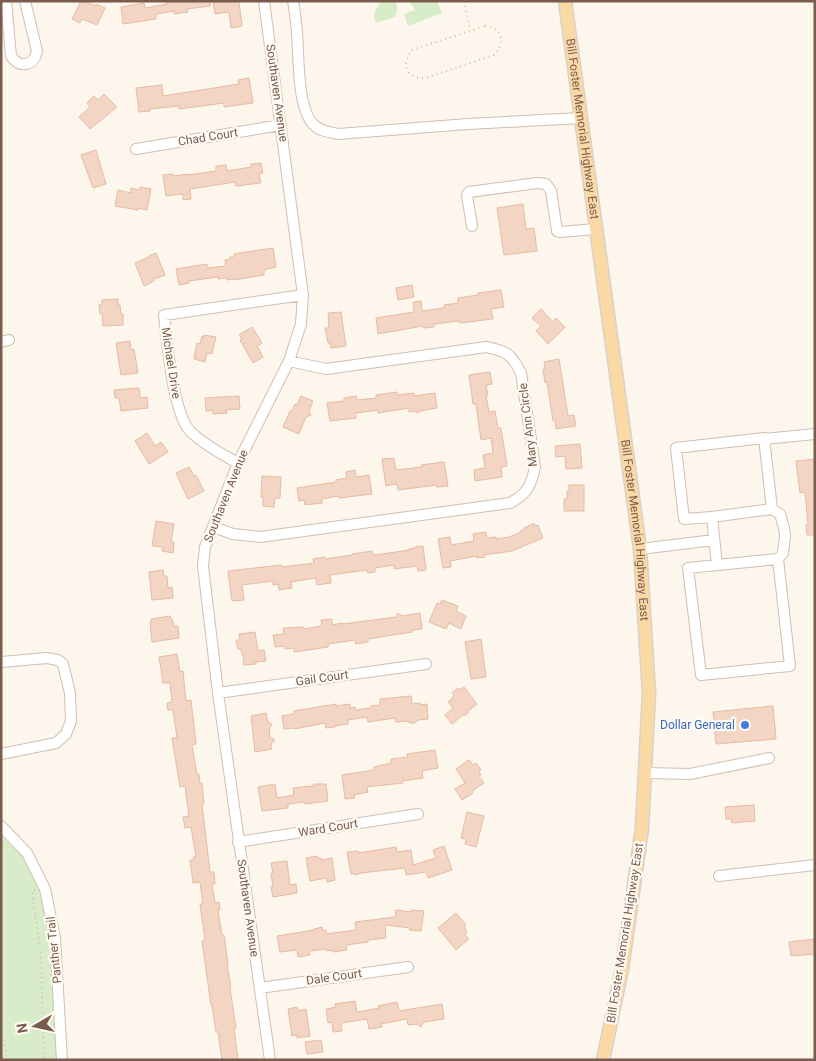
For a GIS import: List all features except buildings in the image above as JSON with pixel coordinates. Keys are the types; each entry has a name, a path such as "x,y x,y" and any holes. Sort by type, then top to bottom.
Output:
{"main road":[{"name":"Bill Foster Memorial Highway East","path":"565,1 640,549 650,692 642,828 622,969 603,1060"}],"street":[{"path":"6,1 11,56 17,63 26,64 34,59 37,51 25,1"},
{"name":"Southaven Avenue","path":"264,1 303,295 301,324 289,361 238,463 212,527 205,547 203,566 238,842 270,1060"},
{"path":"293,1 302,99 307,117 314,126 321,130 338,134 581,118"},
{"name":"Chad Court","path":"136,149 281,125"},
{"path":"472,226 467,195 469,192 537,183 546,184 550,191 557,230 560,232 596,229"},
{"name":"Michael Drive","path":"238,463 214,450 189,430 178,408 164,315 303,295"},
{"name":"Mary Ann Circle","path":"212,527 233,534 260,537 510,503 526,492 532,481 535,467 521,373 515,362 506,353 486,347 326,369 289,361"},
{"path":"778,559 790,666 701,676 688,568 778,559 783,553 785,536 780,514 772,509 684,520 676,448 815,434"},
{"path":"764,439 772,509"},
{"path":"712,517 717,565"},
{"path":"640,549 714,540"},
{"path":"1,662 47,658 58,660 63,664 70,693 71,721 66,734 56,744 1,754"},
{"name":"Gail Court","path":"218,693 426,664"},
{"path":"645,773 690,774 769,758"},
{"name":"Ward Court","path":"238,842 418,814"},
{"name":"Panther Trail","path":"1,826 27,853 44,886 55,938 62,1060"},
{"path":"719,876 815,865"},
{"name":"Dale Court","path":"260,988 408,967"}],"path":[{"path":"464,1 470,30"},
{"path":"485,26 491,26 497,30 501,37 501,45 498,51 494,55 426,78 415,78 410,74 406,61 412,50 470,30 485,26"},
{"path":"44,886 32,891 41,955 44,1060"},
{"path":"1,1041 4,1044 7,1060"}],"green space":[{"path":"382,1 395,1 397,13 395,17 376,23 374,14"},
{"path":"409,1 437,1 442,13 408,26 404,14 415,10"},
{"path":"1,835 28,863 43,899 49,923 57,1060 1,1060"}],"place":[{"name":"Dollar General","path":"745,725"}]}
